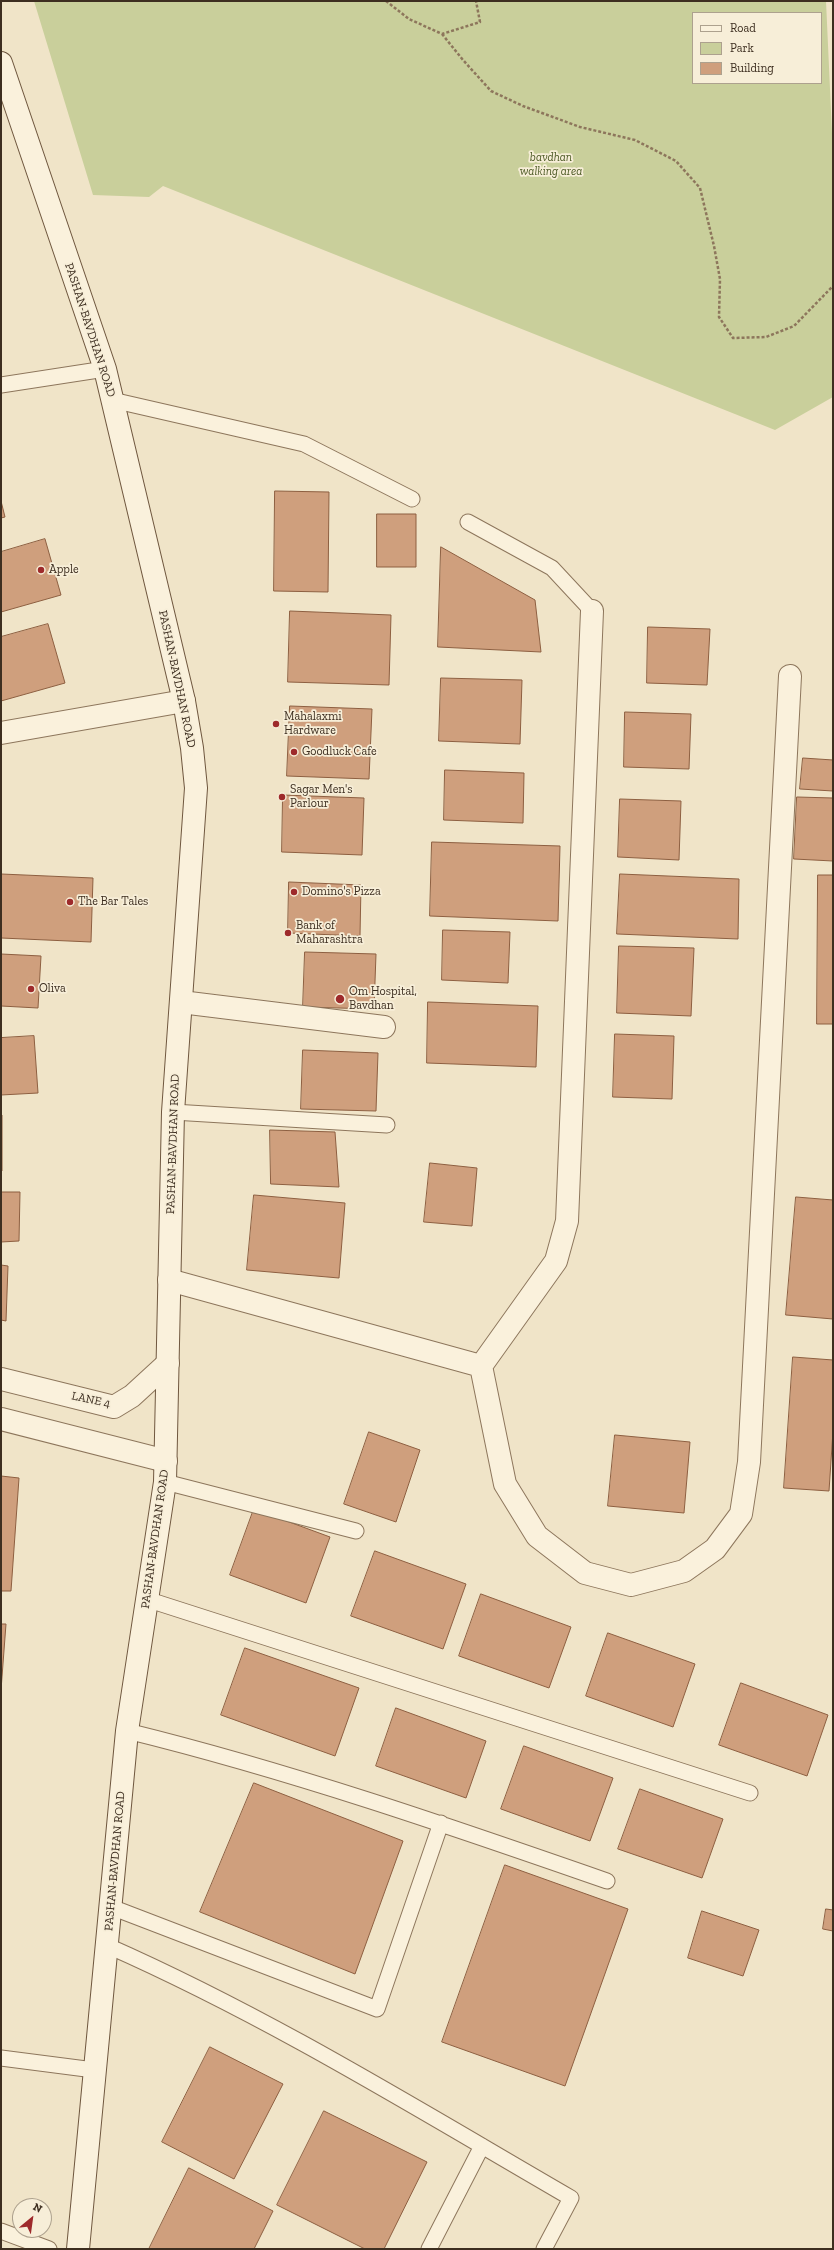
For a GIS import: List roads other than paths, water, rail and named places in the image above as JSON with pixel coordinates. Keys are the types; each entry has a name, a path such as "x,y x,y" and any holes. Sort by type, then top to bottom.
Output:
{"street":[{"name":"PASHAN-BAVDHAN ROAD","path":"1,63 105,369 184,701 192,748 196,788 173,1112 165,1482 127,1731 108,1946 94,2070 78,2249"},
{"path":"592,611 566,1221 556,1261 481,1366 505,1484 537,1536 585,1573 631,1585 684,1571 715,1548 741,1514 750,1462 790,676"},
{"path":"1,733 184,701"},
{"path":"181,1002 384,1028"},
{"path":"169,1280 481,1366"},
{"name":"LANE 4","path":"1,1379 114,1407 132,1396 168,1363"},
{"path":"1,1419 166,1460"}],"lane":[{"path":"1,385 105,369"},
{"path":"112,400 304,444 412,499"},
{"path":"468,522 552,568 592,611"},
{"path":"173,1112 387,1124"},
{"path":"165,1482 356,1531"},
{"path":"146,1599 750,1793"},
{"path":"127,1731 199,1749 441,1823 607,1881"},
{"path":"111,1907 377,2009 441,1823"},
{"path":"108,1946 171,1974 313,2050 571,2198 544,2249"},
{"path":"1,2058 94,2070"},
{"path":"429,2249 482,2146"},
{"path":"1,2231 49,2249"}],"place":[{"name":"Apple","path":"41,570"},
{"name":"Mahalaxmi Hardware","path":"276,724"},
{"name":"Goodluck Cafe","path":"294,752"},
{"name":"Sagar Men's Parlour","path":"282,797"},
{"name":"Domino's Pizza","path":"294,892"},
{"name":"The Bar Tales","path":"70,902"},
{"name":"Bank of Maharashtra","path":"288,933"},
{"name":"Oliva","path":"31,989"},
{"name":"Om Hospital, Bavdhan","path":"340,999"}],"park label":[{"name":"bavdhan walking area","path":"551,165"}]}
